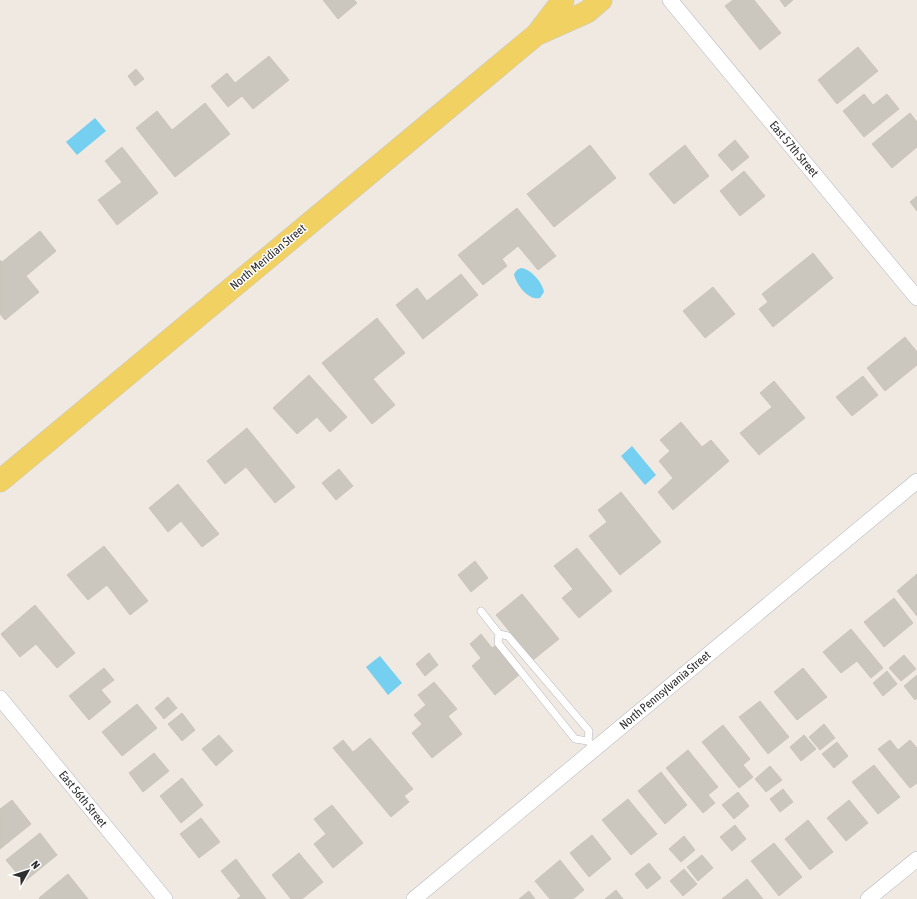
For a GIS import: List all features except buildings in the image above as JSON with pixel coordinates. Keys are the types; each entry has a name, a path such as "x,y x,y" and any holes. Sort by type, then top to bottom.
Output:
{"main road":[{"name":"North Meridian Street","path":"0,481 537,34 563,0"},
{"name":"North Meridian Street","path":"537,34 587,12 601,0"}],"street":[{"name":"East 57th Street","path":"670,0 917,298"},
{"name":"North Pennsylvania Street","path":"414,899 591,745 917,481"},
{"name":"East 56th Street","path":"0,698 165,899"},
{"path":"868,899 917,859"}],"lane":[{"path":"481,611 499,634 508,636 589,730 591,745 575,739 498,643 499,634"}],"water":[{"path":"95,118 106,131 77,155 66,142"},
{"path":"521,268 532,273 541,284 544,292 540,298 531,297 520,287 514,274"},
{"path":"632,446 656,475 645,485 621,456"},
{"path":"380,656 402,683 388,695 366,667"}]}
